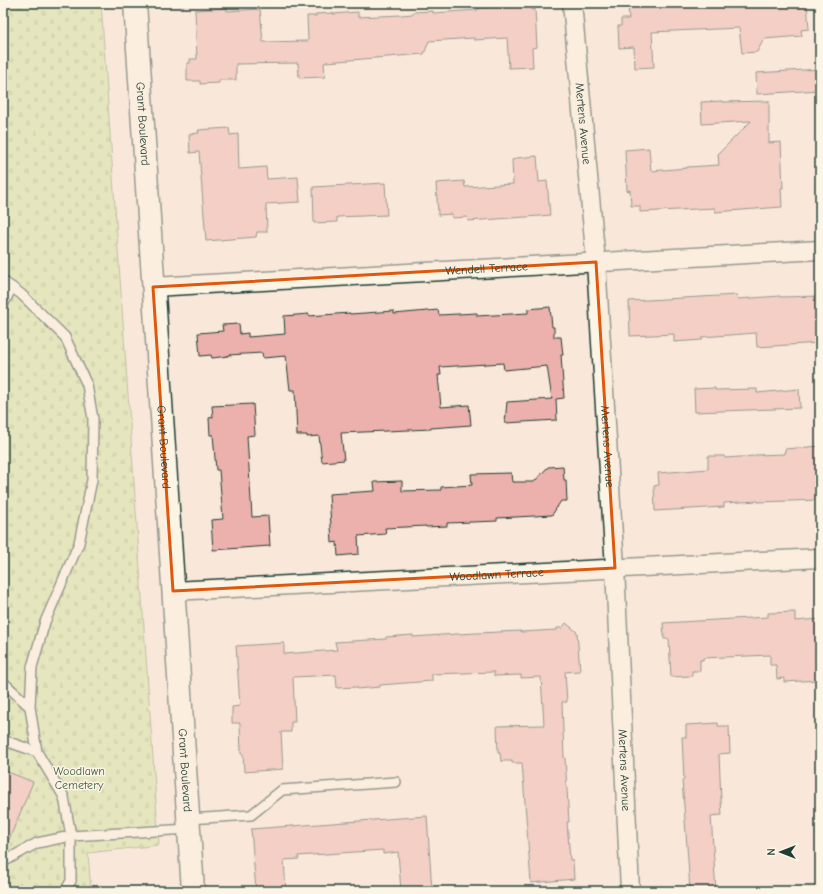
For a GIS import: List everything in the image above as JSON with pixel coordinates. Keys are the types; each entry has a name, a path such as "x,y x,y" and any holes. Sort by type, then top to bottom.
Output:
{"street":[{"name":"Grant Boulevard","path":"135,3 193,891"},
{"name":"Mertens Avenue","path":"572,3 596,262 615,568 630,891"},
{"name":"Wendell Terrace","path":"153,287 820,250"},
{"name":"Woodlawn Terrace","path":"173,591 820,558"}],"lane":[{"path":"3,281 21,294 65,337 87,385 93,419 92,480 79,543 45,622 32,667 30,707 37,752 64,797 71,836 71,881 65,891"},
{"path":"3,305 12,287"},
{"path":"3,682 30,707"},
{"path":"3,740 37,752"},
{"path":"3,862 37,843 71,836 189,824 251,815 282,790 396,782"}],"highlighted area":[{"path":"596,262 615,568 173,591 153,287"}],"green space":[{"name":"Woodlawn Cemetery","path":"3,3 101,3 159,845 88,853 91,891 3,891"}],"building":[{"path":"509,3 531,3 532,10 535,9 537,47 532,48 533,67 509,68 507,38 474,40 474,38 429,41 424,54 326,62 324,63 325,77 299,78 298,63 236,64 236,80 219,80 219,83 200,84 200,81 187,81 187,63 190,63 190,59 197,59 195,10 227,8 227,11 260,9 263,42 308,41 307,16 316,16 316,14 358,12 358,17 401,15 413,14 413,12 433,11 433,13 478,10 478,8 509,7"},
{"path":"667,3 807,3 809,29 801,30 802,36 764,39 757,52 742,53 739,28 652,32 654,67 635,68 634,47 619,48 618,26 621,26 621,19 629,19 628,5"},
{"path":"820,69 820,90 757,94 756,73"},
{"path":"769,101 769,143 781,142 783,188 781,188 782,207 715,212 715,208 640,212 640,206 631,206 630,190 627,191 625,150 649,148 651,171 719,165 718,154 751,121 702,124 701,102"},
{"path":"229,128 230,135 238,134 239,169 266,167 267,179 298,177 300,202 266,204 267,232 257,232 256,237 206,241 199,152 190,153 189,134 199,133 198,130"},
{"path":"537,156 539,182 547,181 550,215 468,221 467,217 452,218 452,214 438,215 436,183 464,181 465,187 513,184 512,160 516,158"},
{"path":"385,183 387,215 337,217 337,222 314,223 313,187"},
{"path":"737,295 738,299 780,296 820,296 820,343 757,347 756,333 702,337 702,340 674,342 674,334 630,336 629,301"},
{"path":"550,307 552,327 554,327 554,337 561,337 563,355 561,355 564,398 556,399 557,420 505,423 507,402 552,399 547,366 504,370 503,363 440,367 441,375 438,375 441,407 469,405 471,425 431,429 341,433 344,460 322,462 319,436 307,437 307,435 297,435 295,390 290,390 286,356 263,358 262,353 228,355 212,358 211,355 200,356 198,333 223,331 222,325 239,324 240,334 248,333 248,337 285,334 284,316 394,311 394,314 438,310 439,315 477,313 477,316 528,313 528,309"},
{"path":"715,388 715,390 757,389 757,393 799,389 800,408 695,412 694,389"},
{"path":"253,404 255,435 247,436 252,517 268,516 270,546 213,550 211,520 223,519 219,470 216,470 213,435 210,435 209,418 213,417 212,406"},
{"path":"820,446 820,500 724,503 724,507 655,511 654,486 659,485 658,473 708,469 708,456 724,456 725,458 784,454 785,449"},
{"path":"563,466 564,480 566,480 567,501 561,501 552,515 497,518 497,521 447,523 447,526 385,528 386,534 358,536 359,554 338,556 337,542 332,543 329,494 375,491 374,482 402,481 402,491 441,490 441,487 472,485 471,474 511,473 512,482 534,482 548,467"},
{"path":"795,612 795,621 820,619 820,680 784,682 784,678 777,679 776,665 770,665 770,655 703,658 703,660 700,660 700,671 692,671 692,676 671,677 669,639 664,639 663,623 768,617 768,613"},
{"path":"566,623 577,632 580,671 565,672 567,702 562,702 564,758 569,822 567,822 570,860 573,860 574,879 531,883 522,763 501,761 500,753 498,753 497,726 544,725 541,677 521,678 521,675 494,676 494,672 432,674 432,681 380,685 380,687 357,689 357,687 337,688 336,675 293,677 295,722 291,722 291,732 281,732 283,769 244,772 243,754 241,754 240,723 232,723 232,707 240,706 236,646 284,643 284,654 337,650 335,642 386,639 386,637 413,635 413,637 557,630 557,628 562,628"},
{"path":"718,723 718,726 729,726 730,753 719,754 722,815 711,816 716,891 690,891 682,780 684,780 682,737 686,737 686,725"},
{"path":"3,770 33,782 3,854"},
{"path":"427,816 432,891 401,891 398,852 383,854 383,850 298,856 299,859 284,860 286,891 256,891 251,829"}]}
